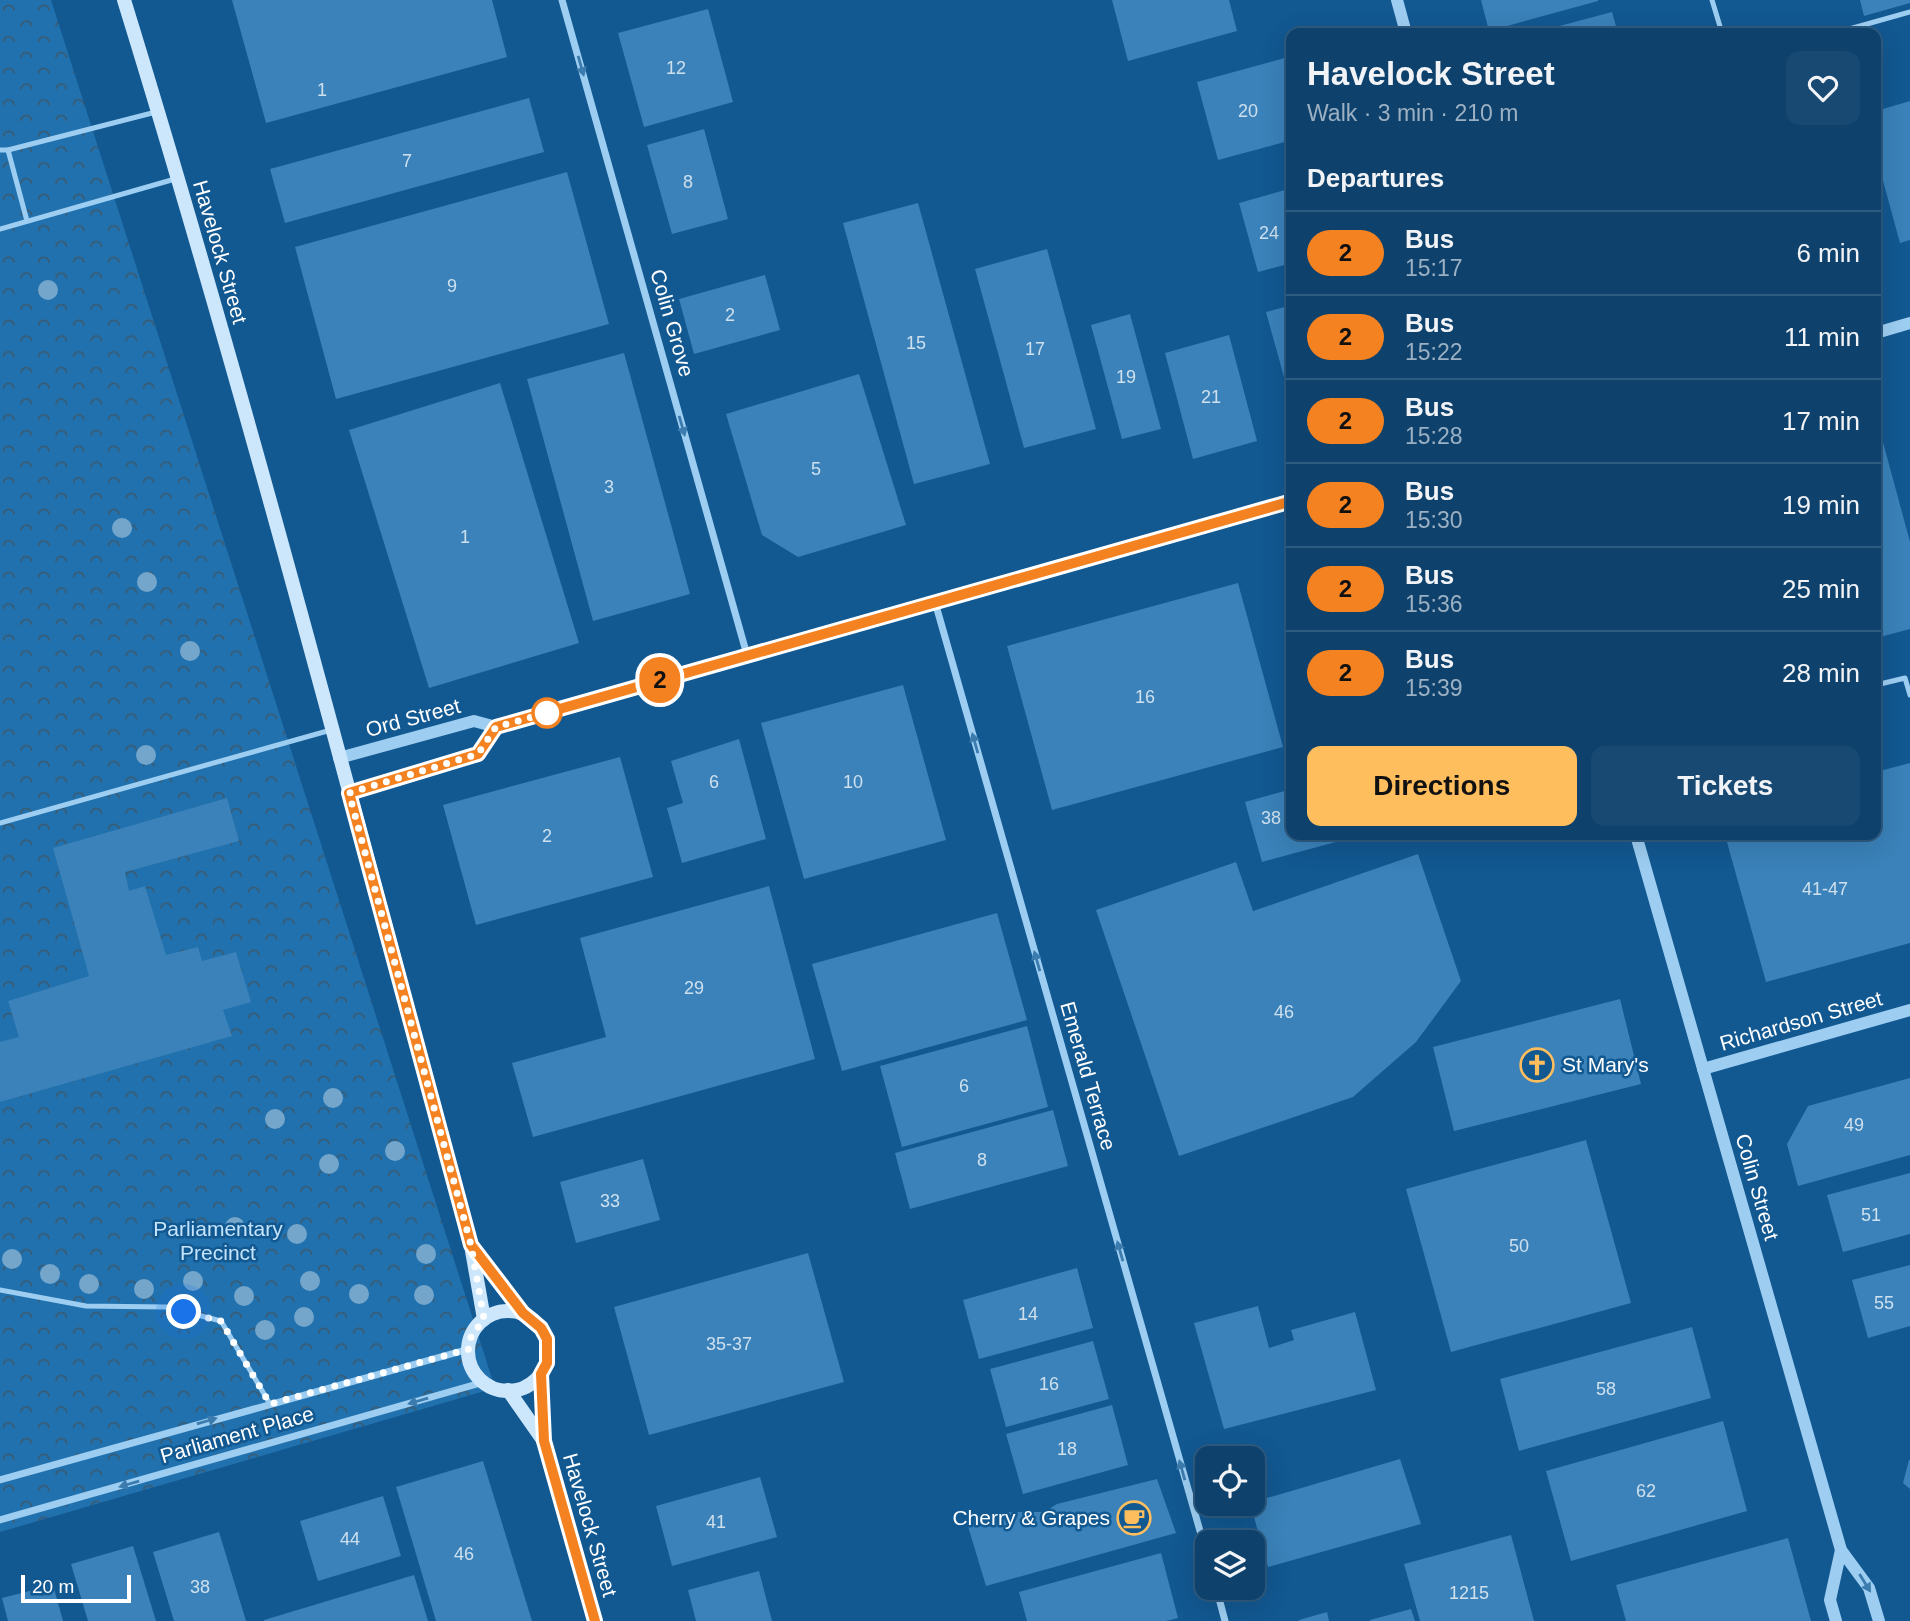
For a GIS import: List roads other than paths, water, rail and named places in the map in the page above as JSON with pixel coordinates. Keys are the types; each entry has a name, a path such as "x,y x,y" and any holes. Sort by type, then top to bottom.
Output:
{"main road":[{"name":"Havelock Street","path":"124,0 159,111 349,793 471,1245 484,1319"},
{"name":"Havelock Street","path":"471,1245 523,1313"},
{"path":"503,1311 523,1313 534,1320 547,1339 547,1363 541,1374 531,1383 508,1390 484,1382 470,1361 469,1349 471,1337 484,1319 503,1311"},
{"name":"Havelock Street","path":"541,1374 544,1441 595,1621"},
{"name":"Havelock Street","path":"508,1390 544,1441"}],"street":[{"name":"Colin Grove","path":"562,0 747,655"},
{"path":"1397,0 1405,28"},
{"path":"1881,332 1910,323"},
{"name":"Ord Street","path":"339,758 474,721 496,727 1286,503"},
{"name":"Emerald Terrace","path":"935,602 1200,1530"},
{"path":"349,793 478,754 496,727"},
{"name":"Colin Street","path":"1637,840 1841,1550 1869,1588 1879,1621"},
{"name":"Richardson Street","path":"1703,1069 1910,1010"},
{"name":"Parliament Place","path":"0,1480 469,1349"},
{"name":"Parliament Place","path":"0,1520 484,1382"},
{"name":"Colin Street","path":"1836,1621 1830,1600 1841,1550"},
{"path":"1219,1600 1225,1621"}],"lane":[{"path":"1712,0 1720,28"},
{"path":"1853,28 1910,12"},
{"path":"0,150 159,111"},
{"path":"8,150 27,221"},
{"path":"0,229 178,178"},
{"path":"1881,684 1907,677 1910,695"},
{"path":"0,823 113,794 331,730"},
{"path":"0,1290 86,1306 166,1307 221,1321 270,1404"}],"place":[{"name":"St Mary's","path":"1537,1065"},
{"name":"Cherry & Grapes","path":"1134,1518"}],"park label":[{"name":"Parliamentary Precinct","path":"218,1241"}]}
